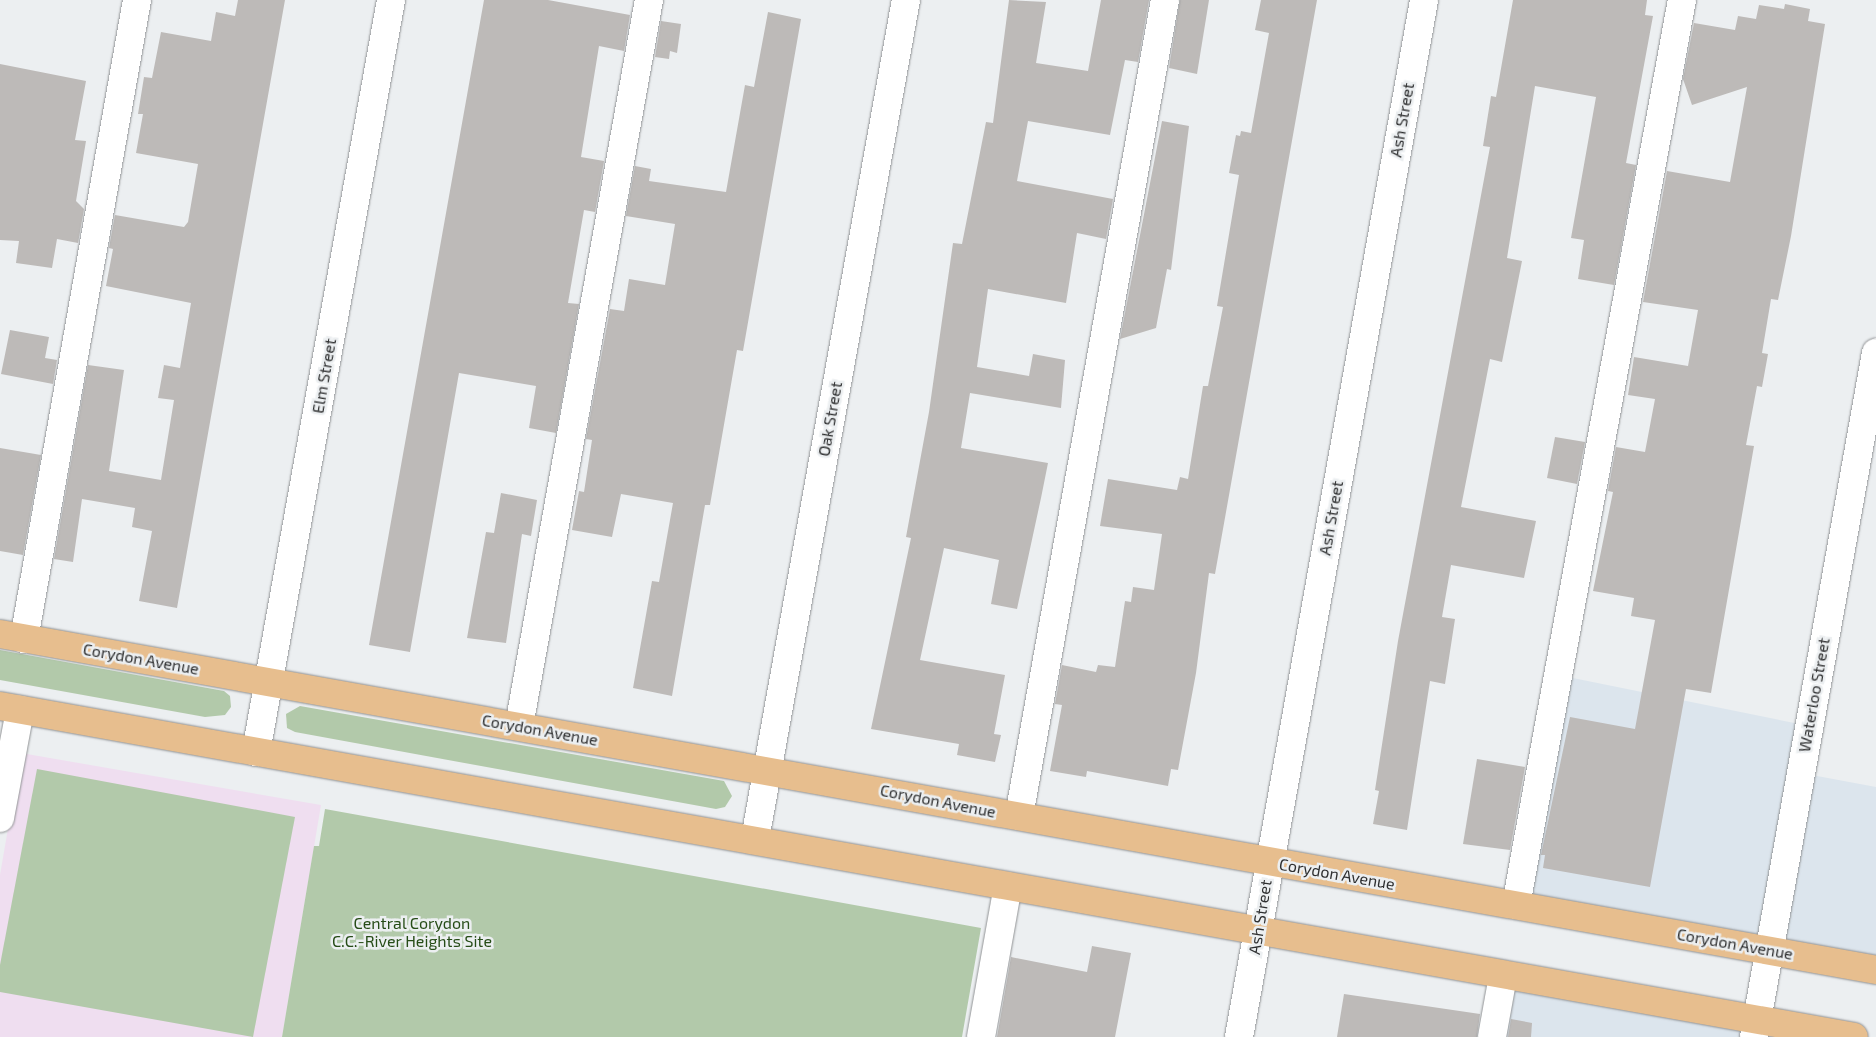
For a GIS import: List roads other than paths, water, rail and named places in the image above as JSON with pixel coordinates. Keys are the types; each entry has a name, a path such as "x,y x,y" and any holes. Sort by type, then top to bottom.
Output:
{"main road":[{"name":"Corydon Avenue","path":"12,636 767,769 1269,862 1876,970"},
{"path":"10,708 755,839 1258,933 1503,976 1756,1028 1854,1037"}],"street":[{"path":"12,636 137,0"},
{"name":"Elm Street","path":"256,752 391,0"},
{"path":"518,726 649,0"},
{"name":"Oak Street","path":"755,839 906,0"},
{"path":"1019,816 1164,0"},
{"name":"Ash Street","path":"1239,1037 1424,0"},
{"path":"1516,905 1682,0"},
{"name":"Waterloo Street","path":"1756,1028 1876,353"},
{"path":"0,818 10,708"},
{"path":"981,1037 1008,886"},
{"path":"1492,1037 1503,976"}],"park label":[{"name":"Central Corydon C.C.-River Heights Site","path":"412,932"}]}
